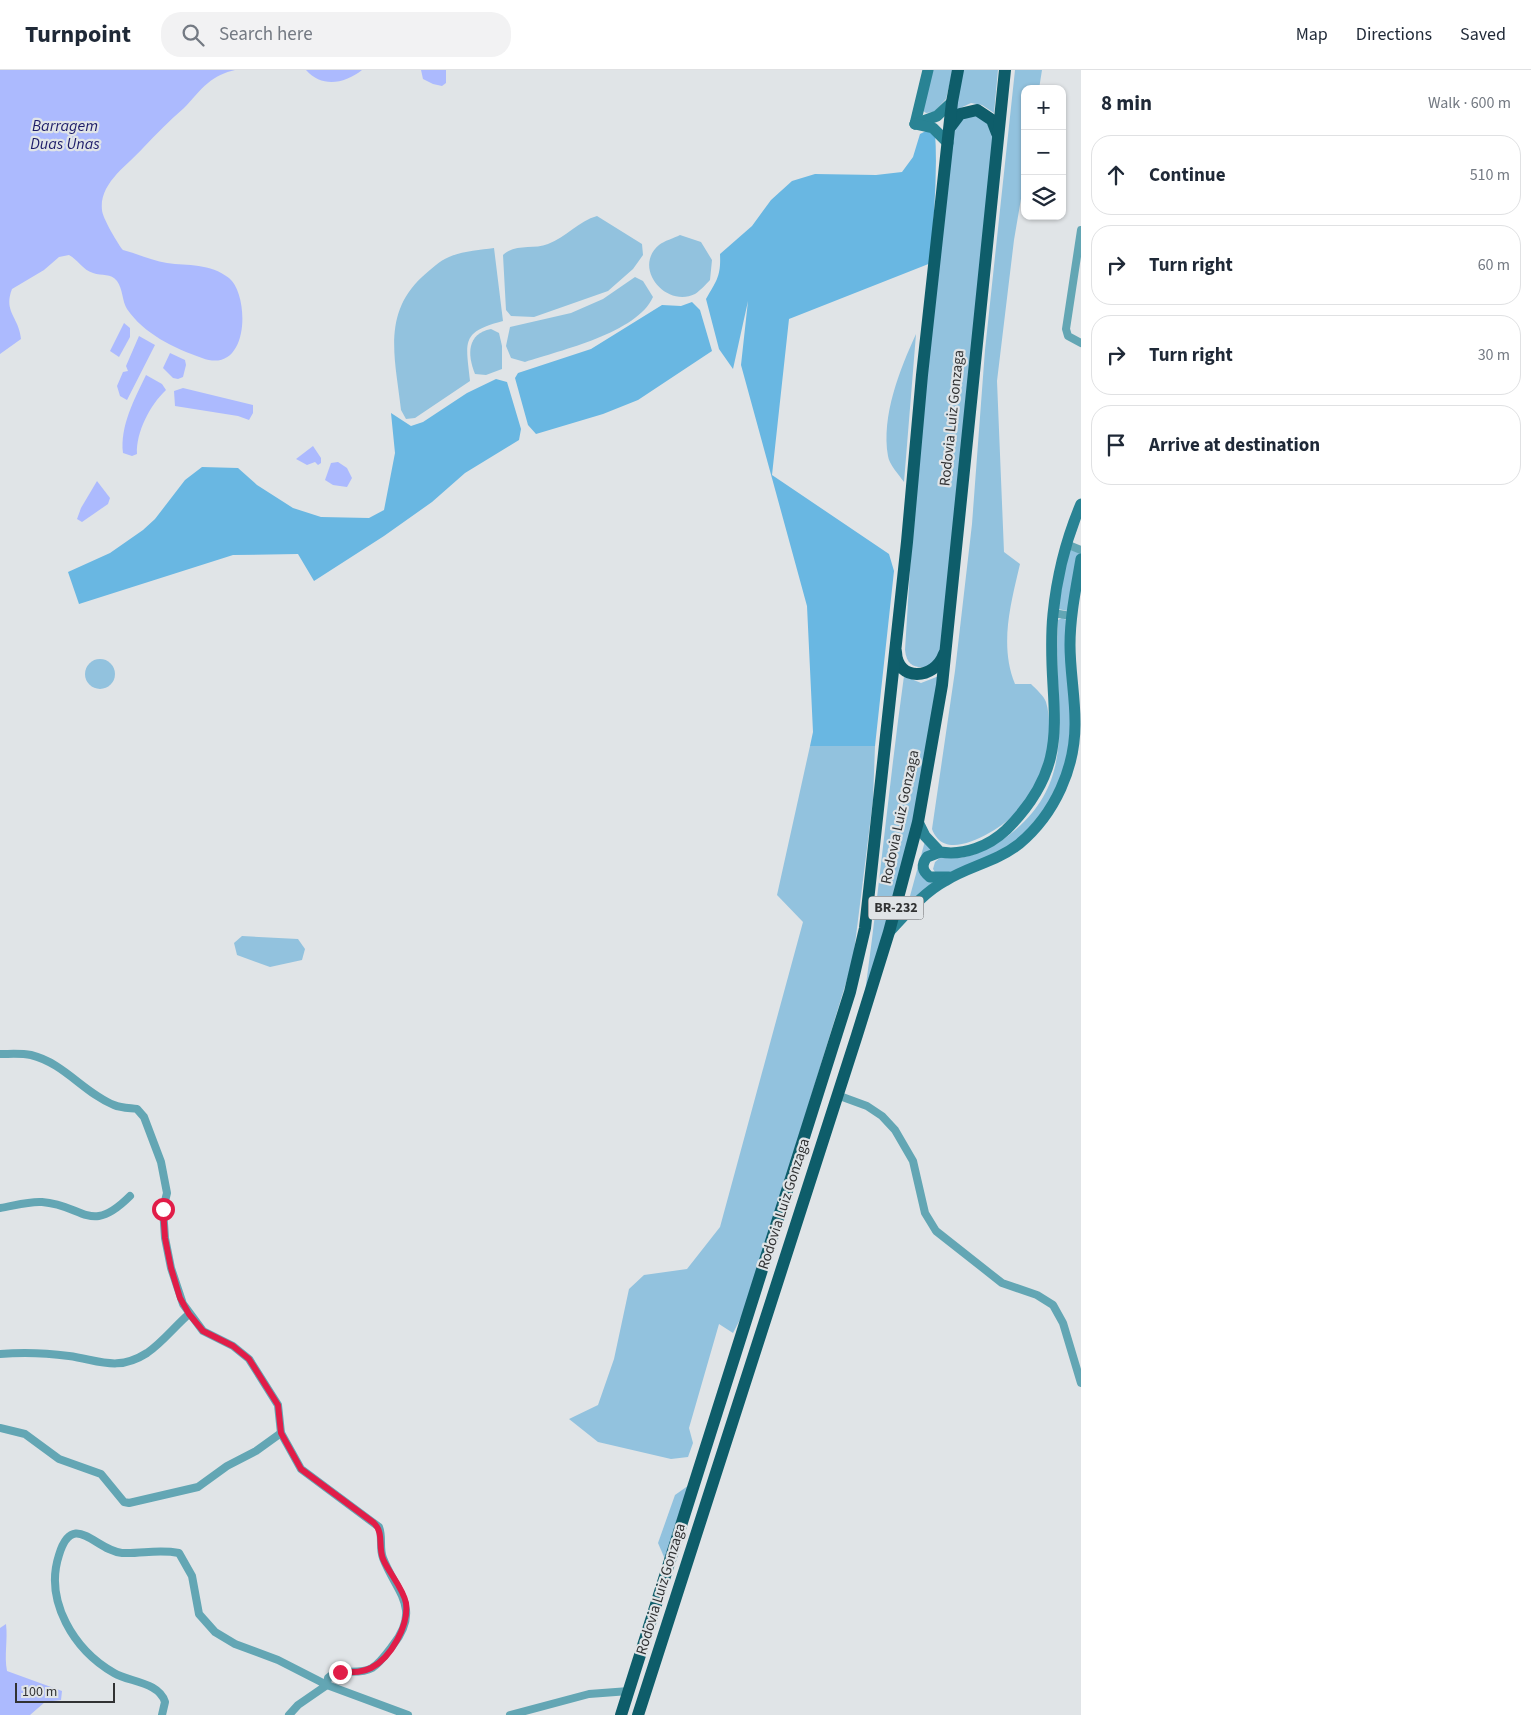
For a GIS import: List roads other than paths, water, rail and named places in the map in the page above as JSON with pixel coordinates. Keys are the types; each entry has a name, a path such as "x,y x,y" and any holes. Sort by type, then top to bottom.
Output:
{"highway":[{"name":"Rodovia Luiz Gonzaga","path":"621,1715 780,1217 859,957 866,919 922,375 952,102 958,70"},
{"name":"Rodovia Luiz Gonzaga","path":"638,1715 889,932 918,822 947,644 961,480 1004,70"},
{"path":"948,139 952,123 960,114 977,110 992,120 998,140"},
{"path":"896,637 898,663 903,668 917,674 932,670 938,666 947,644"}],"main road":[{"path":"915,124 928,70"},
{"path":"915,124 937,116 952,102"},
{"path":"915,124 933,128 948,139"},
{"path":"951,877 930,877 924,870 923,865 927,857 940,852 965,852 980,847 1002,834 1023,814 1044,781 1051,763 1056,734 1056,712 1052,679 1053,613 1057,578 1066,544 1081,504"},
{"path":"889,932 925,896 951,877 998,858 1019,843 1040,823 1056,800 1066,777 1073,749 1075,721 1070,645 1071,616 1081,559"},
{"path":"918,822 925,836 940,852"}],"street":[{"path":"1081,230 1066,329 1068,336 1081,342"},
{"path":"1066,544 1081,550"},
{"path":"1053,613 1071,616"},
{"path":"0,1054 21,1054 44,1060 68,1073 108,1102 116,1106 137,1109 144,1117 161,1162 166,1185 163,1222 171,1268 180,1298 189,1314 203,1331 233,1346 249,1359 278,1405 281,1433 301,1469 379,1527 383,1558 405,1601 405,1622 402,1632 382,1659 364,1670 335,1673 328,1678 327,1685 298,1705 289,1715"},
{"path":"837,1095 867,1106 882,1116 895,1130 913,1162 925,1213 936,1231 1002,1283 1037,1295 1053,1305 1063,1323 1081,1383"},
{"path":"0,1208 42,1202 90,1216 103,1216 116,1210 130,1196"},
{"path":"0,1354 71,1356 100,1364 119,1363 148,1353 189,1314"},
{"path":"0,1428 24,1434 59,1459 100,1474 109,1482 124,1502 129,1504 198,1487 227,1466 256,1451 281,1433"},
{"path":"162,1715 165,1702 160,1693 108,1669 81,1646 68,1629 60,1608 55,1575 61,1548 65,1540 74,1534 85,1534 103,1546 121,1553 153,1550 179,1553 192,1576 199,1614 215,1632 235,1644 278,1660 327,1685 408,1715"},
{"path":"510,1715 589,1694 629,1691"}],"water":[{"name":"Barragem Duas Unas","path":"0,70 235,70 220,75 205,86 116,175 105,191 102,200 103,214 123,250 162,262 207,267 229,278 236,287 242,316 241,331 237,345 229,355 218,360 202,358 160,339 142,326 127,309 115,278 89,272 69,255 59,257 44,270 12,289 9,303 10,309 20,331 21,339 0,354"},
{"path":"306,70 362,70 341,81 326,82 312,76"},
{"path":"421,70 446,70 446,83 442,86 423,79"},
{"path":"124,323 130,328 130,337 119,357 110,351"},
{"path":"139,336 155,345 127,400 120,396 117,386 123,372 128,371 126,366"},
{"path":"170,353 185,360 186,365 183,377 173,378 163,368"},
{"path":"146,375 162,384 166,390 145,419 139,437 137,454 132,456 123,453 124,433 129,413"},
{"path":"183,388 253,405 253,413 249,420 238,416 175,406 174,391"},
{"path":"313,446 321,458 321,463 318,465 315,462 307,465 296,459"},
{"path":"338,462 347,468 352,478 347,487 333,485 325,480 331,463"},
{"path":"97,481 110,498 108,504 82,522 77,519 81,508"},
{"path":"6,1624 7,1671 62,1691 61,1700 45,1702 30,1715 0,1715 0,1628"}]}
